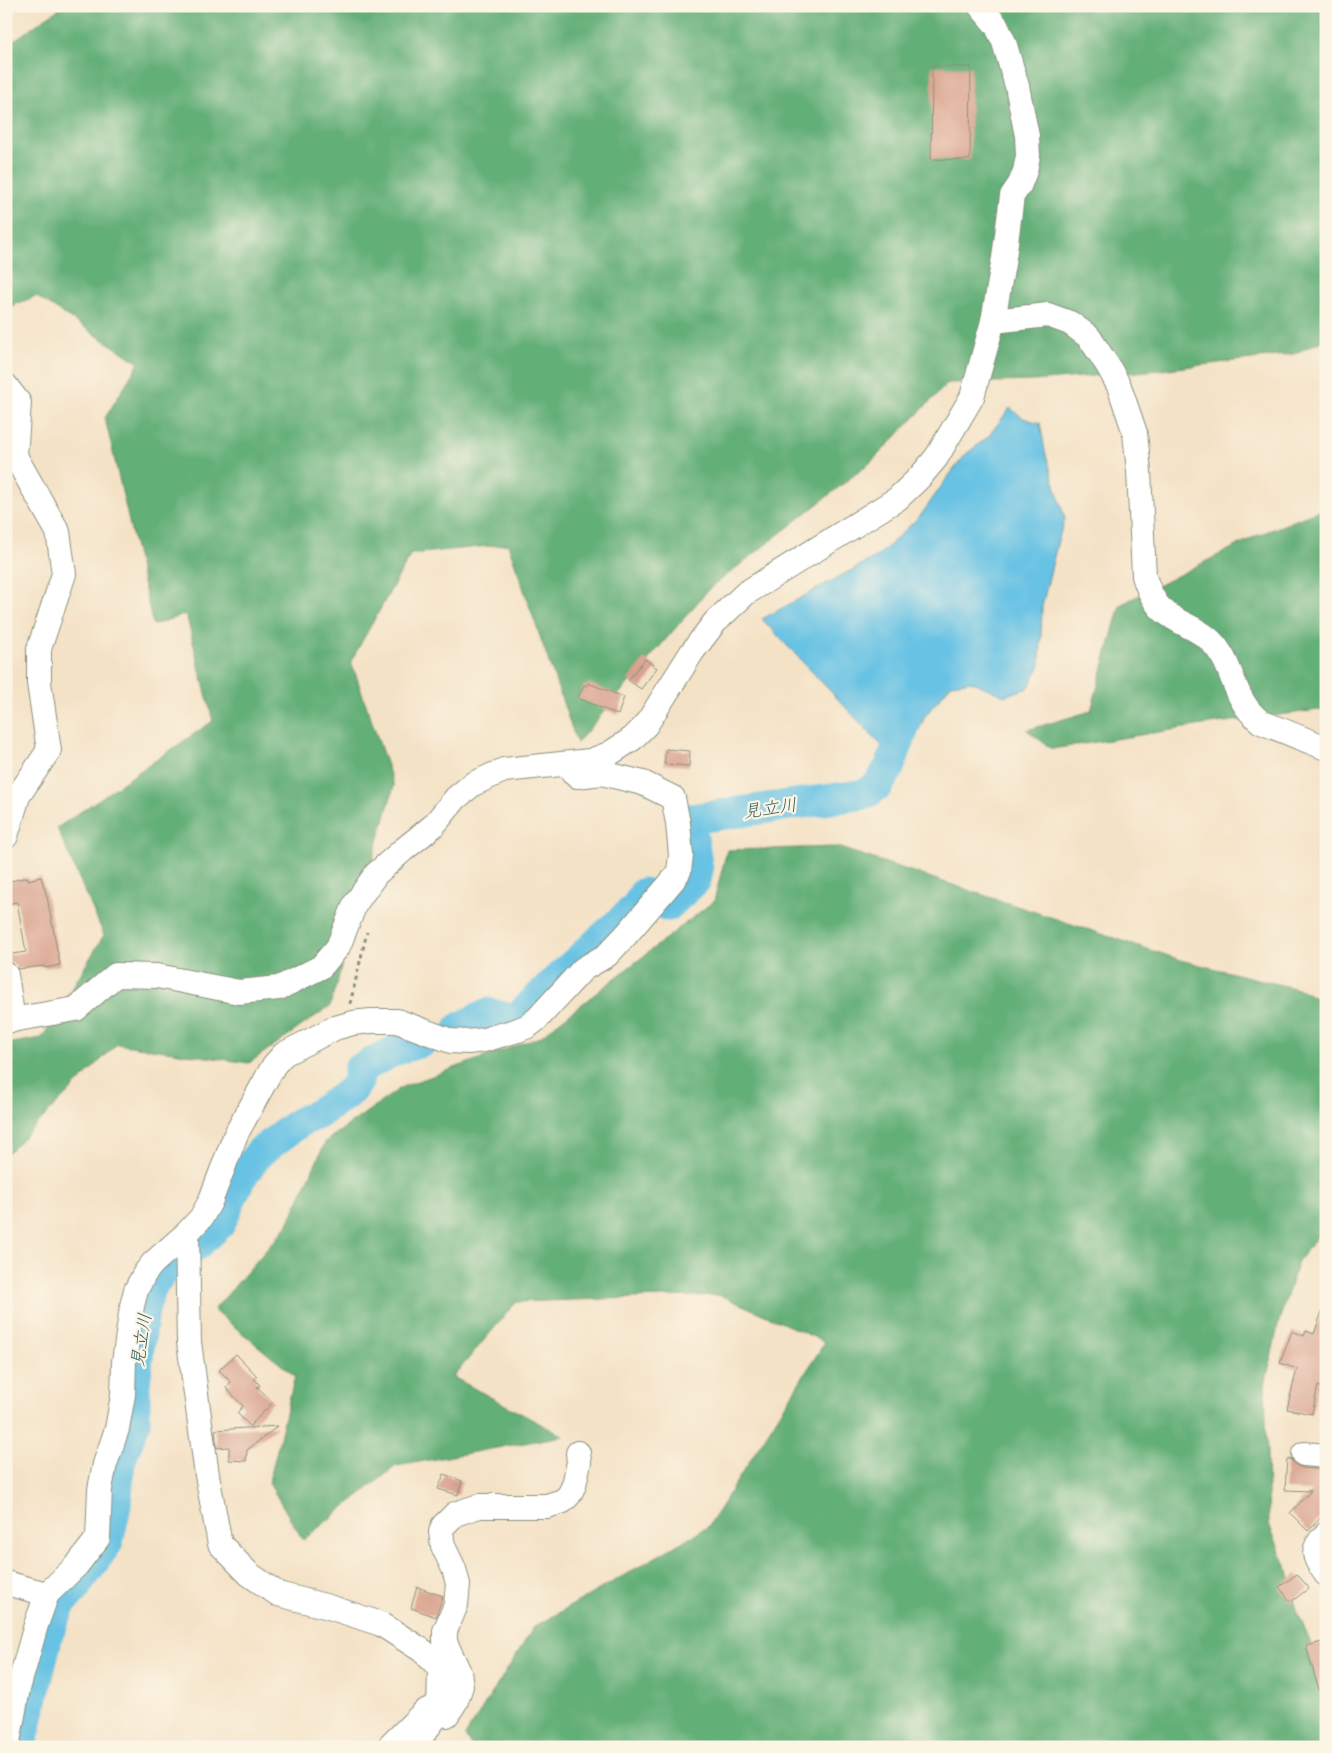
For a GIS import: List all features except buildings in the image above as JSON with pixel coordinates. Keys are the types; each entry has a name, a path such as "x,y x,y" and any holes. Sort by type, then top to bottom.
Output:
{"street":[{"path":"6,975 9,1021 76,1009 116,975 157,976 239,992 278,988 321,967 338,947 355,904 376,874 433,826 456,798 467,788 504,770 590,761 610,754 632,739 646,725 692,652 716,622 746,593 897,499 919,478 936,458 972,397 994,321 1012,196 1020,184 1028,156 1028,145 1016,86 1004,42 996,24 980,6"},
{"path":"994,321 1048,316 1070,323 1089,337 1119,386 1135,433 1139,471 1144,576 1147,587 1165,613 1201,633 1211,641 1226,661 1240,699 1252,715 1260,722 1326,748"},
{"path":"6,386 19,403 15,456 58,532 64,574 39,649 38,683 49,750 18,796 6,836"},
{"path":"413,1747 439,1713 440,1668 424,1651 381,1624 329,1607 278,1594 249,1574 220,1544 206,1475 189,1342 187,1247 210,1202 236,1134 274,1065 284,1054 335,1028 371,1020 397,1021 451,1041 468,1042 484,1040 528,1026 552,1005 583,969 606,955 626,935 674,879 681,863 678,823 672,798 643,783 602,772 577,776 558,764"},
{"path":"8,1747 18,1688 36,1624 47,1594 77,1565 98,1538 100,1489 105,1464 117,1428 123,1395 124,1362 136,1290 145,1273 153,1264 187,1247"},
{"path":"390,1747 424,1712 430,1709 447,1714 456,1701 461,1686 459,1672 446,1642 445,1631 456,1605 458,1590 454,1569 443,1546 441,1532 443,1526 455,1514 479,1506 546,1506 562,1501 569,1495 574,1484 579,1462 578,1453"},
{"path":"1325,1535 1318,1542 1314,1552 1315,1559 1326,1574"},
{"path":"6,1583 47,1594"}],"path":[{"path":"335,1028 350,1005 367,932"}],"green space":[{"path":"63,6 1326,6 1326,339 1293,354 1160,370 1034,381 948,383 871,462 709,589 577,743 508,544 411,554 351,661 394,786 330,1006 249,1063 117,1044 6,1155 6,1044 42,1038 104,935 57,828 213,721 186,614 153,625 105,418 139,363 36,296 6,308 6,46"},
{"path":"1326,508 1326,711 1318,710 1209,724 1052,749 1027,730 1091,711 1120,605 1256,536"},
{"path":"837,847 1184,961 1302,990 1326,1004 1326,1225 1298,1261 1279,1321 1265,1386 1269,1524 1288,1571 1297,1610 1319,1664 1326,1691 1326,1747 472,1747 465,1736 534,1627 708,1527 825,1342 720,1295 516,1302 453,1377 563,1436 396,1466 303,1540 269,1483 295,1376 214,1310 287,1226 326,1141 402,1087 540,1037 714,901 727,850"}],"water":[{"path":"1010,408 1023,418 1040,423 1045,451 1065,519 1042,606 1040,665 1028,688 1004,696 971,681 951,684 925,716 903,768 762,619 879,555 921,515 966,454 988,437"}],"waterway":[{"name":"見立川","path":"668,906 696,880 698,870 690,819 866,794 878,785 889,768 906,722"},
{"name":"見立川","path":"459,1028 488,1013 515,1020 636,907 644,893"},
{"name":"見立川","path":"21,1747 48,1634 61,1604 108,1542 116,1505 120,1462 135,1423 135,1383 143,1317 145,1305 154,1282 171,1264 197,1245 220,1224 240,1179 260,1152 300,1122 318,1114 351,1091 358,1082 359,1069 396,1050 422,1042"}]}
